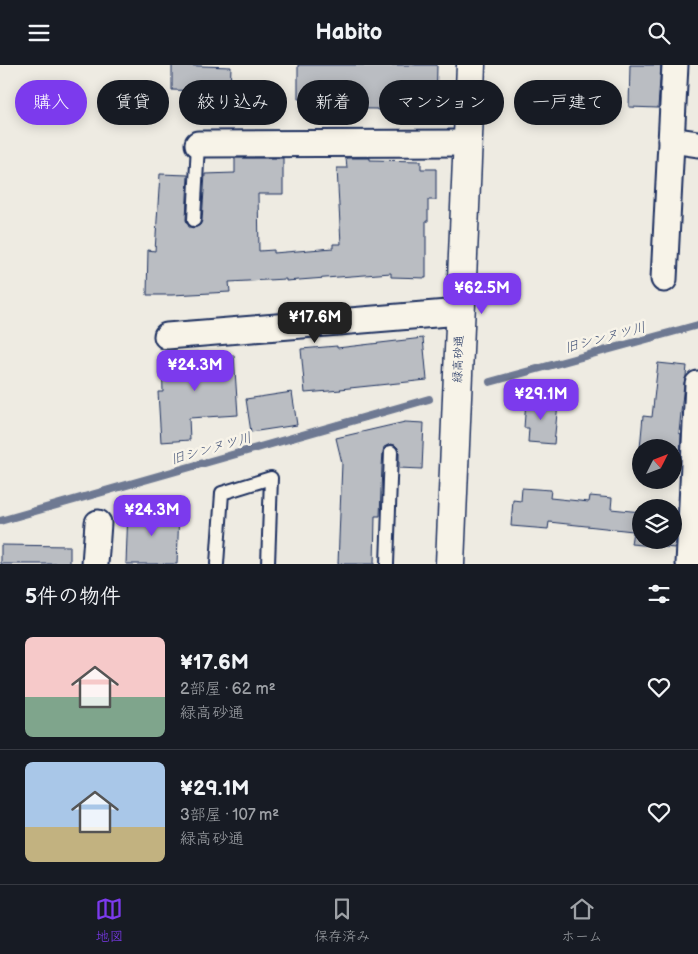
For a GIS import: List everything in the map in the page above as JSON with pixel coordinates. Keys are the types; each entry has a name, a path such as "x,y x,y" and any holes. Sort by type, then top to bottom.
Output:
{"street":[{"name":"緑高砂通","path":"450,564 471,65"},
{"path":"664,279 676,65"},
{"path":"671,141 698,144"},
{"path":"198,143 468,143"},
{"path":"167,336 460,312"},
{"path":"689,564 698,384"},
{"path":"94,564 98,523"}],"lane":[{"path":"194,220 198,143"},
{"path":"387,564 391,452"},
{"path":"217,564 222,493 271,478 268,564"}],"building":[{"path":"172,65 231,67 230,80 179,80 179,90 172,90"},
{"path":"298,65 437,65 437,80 379,80 379,110 369,109 369,80 298,80"},
{"path":"630,65 661,65 658,108 629,107"},
{"path":"235,158 283,158 283,194 258,194 259,251 274,250 274,253 333,248 333,244 341,244 337,168 347,168 346,158 421,161 421,169 436,169 436,200 428,200 428,221 426,221 426,278 391,277 391,273 286,281 286,279 229,282 230,292 147,295 148,250 155,251 160,174 188,175 186,220 189,227 194,228 200,225 202,221 205,174 235,173"},
{"path":"423,338 427,380 305,393 301,349 337,346 337,348"},
{"path":"199,352 200,357 234,355 238,415 189,418 190,440 161,442 158,392 163,392 162,353"},
{"path":"658,363 687,366 679,433 681,434 681,439 641,439 643,416 652,417"},
{"path":"292,392 297,425 251,432 246,399"},
{"path":"526,400 558,403 554,444 528,442 529,428 524,428"},
{"path":"405,422 424,423 422,469 399,468 398,448 391,444 384,447 380,516 375,516 374,564 338,564 342,463 336,438"},
{"path":"522,488 551,490 550,498 589,502 590,496 612,498 611,509 632,511 632,531 549,522 548,529 511,526 513,500 521,501"},
{"path":"128,509 179,511 177,564 126,564"},
{"path":"1,545 70,546 70,564 1,564"}],"waterway":[{"name":"旧シンヌツ川","path":"490,382 698,325"},
{"name":"旧シンヌツ川","path":"0,521 429,399"}]}
